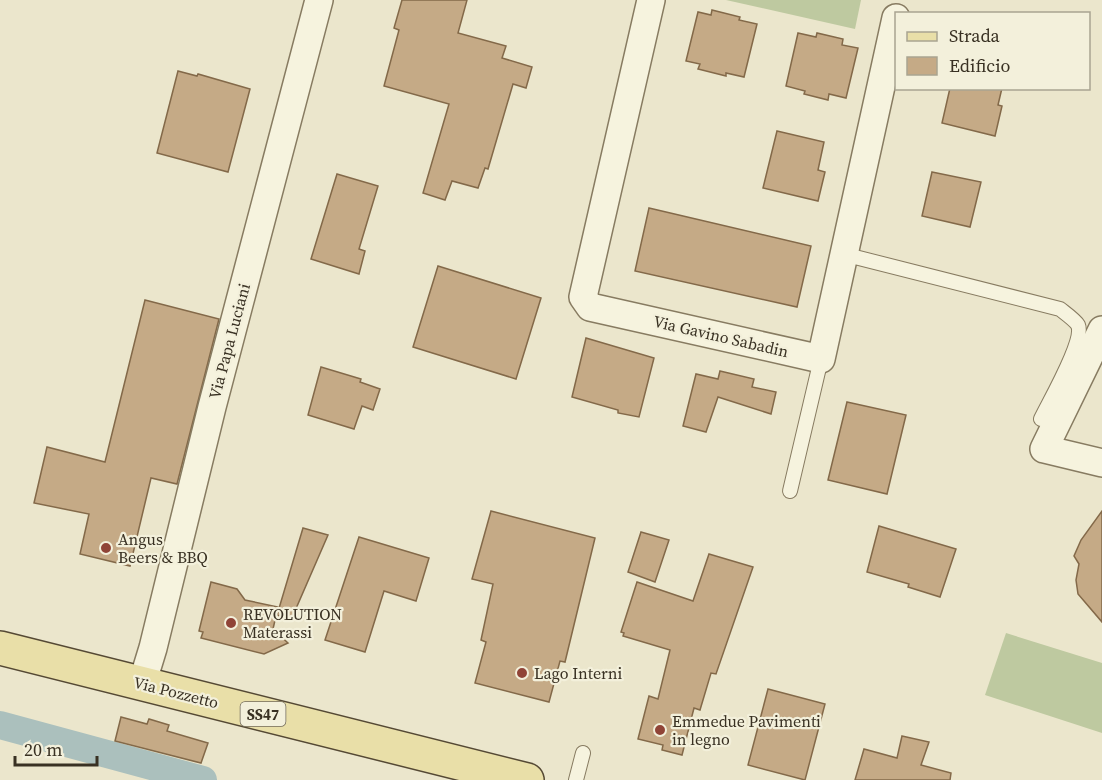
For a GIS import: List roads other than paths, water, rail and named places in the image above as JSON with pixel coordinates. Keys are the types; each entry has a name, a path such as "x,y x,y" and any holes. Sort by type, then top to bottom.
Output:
{"main road":[{"name":"Via Pozzetto","path":"0,648 526,780"}],"street":[{"name":"Via Papa Luciani","path":"142,684 319,0"},
{"name":"Via Gavino Sabadin","path":"651,0 582,297 590,307 821,359"},
{"path":"821,359 895,25"},
{"path":"1102,330 1044,449 1102,463"}],"lane":[{"path":"843,254 1060,309 1078,326 1079,336 1074,353 1041,419"},
{"path":"790,490 821,359"},
{"path":"576,780 583,753"}],"waterway":[{"path":"0,725 203,780"}],"place":[{"name":"Angus Beers & BBQ","path":"106,548"},
{"name":"REVOLUTION Materassi","path":"231,623"},
{"name":"Lago Interni","path":"522,673"},
{"name":"Emmedue Pavimenti in legno","path":"660,730"}]}
